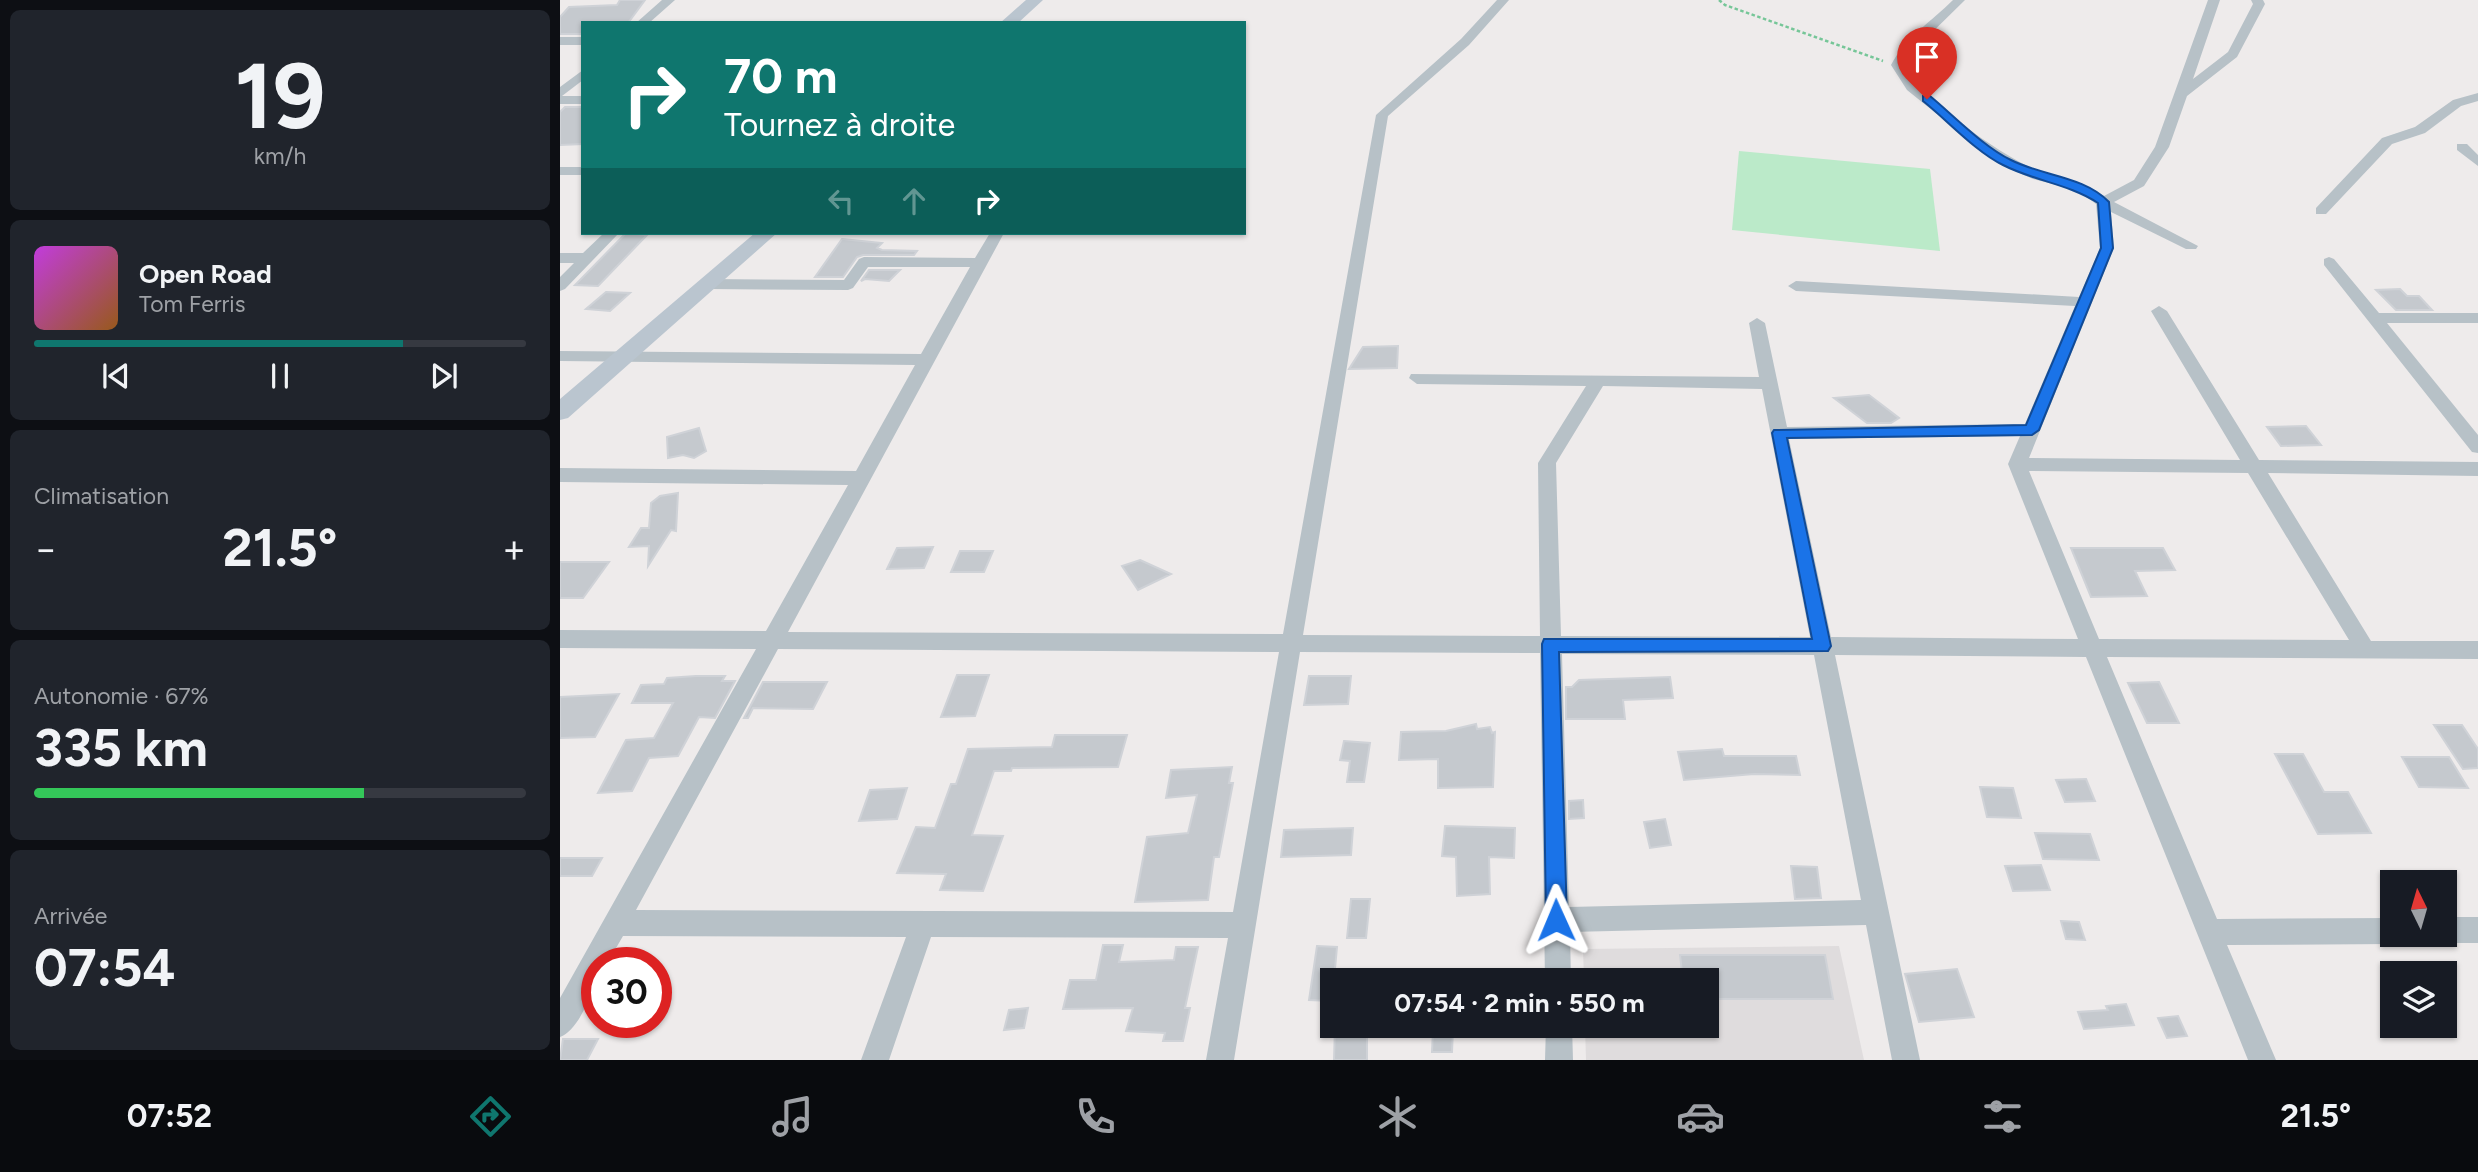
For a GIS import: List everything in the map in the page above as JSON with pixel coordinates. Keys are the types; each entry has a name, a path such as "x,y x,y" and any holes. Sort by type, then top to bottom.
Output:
{"main road":[{"path":"1011,21 1034,0"},
{"path":"560,412 765,235"}],"street":[{"path":"644,21 669,0"},
{"path":"1220,1060 1382,115 1465,42 1503,0"},
{"path":"1959,0 1930,30 1905,47 1898,65 1911,87 2004,162 2038,176 2082,187 2103,202 2191,246"},
{"path":"2103,202 2139,183 2162,147 2191,68 2198,34 2214,0"},
{"path":"2181,94 2233,54 2259,4 2257,0"},
{"path":"560,41 581,41"},
{"path":"560,93 581,76"},
{"path":"2321,211 2387,141 2420,130 2457,103 2478,97"},
{"path":"560,100 581,100"},
{"path":"2462,147 2478,162"},
{"path":"560,171 581,171"},
{"path":"2103,202 2107,248 2017,464 2262,1060"},
{"path":"560,286 610,235"},
{"path":"560,1024 997,235"},
{"path":"560,258 587,258"},
{"path":"708,284 848,285 864,262 981,263"},
{"path":"2329,262 2478,447"},
{"path":"1796,286 2085,302"},
{"path":"2160,311 2365,649"},
{"path":"2374,318 2478,318"},
{"path":"1757,323 1906,1060"},
{"path":"560,356 927,360"},
{"path":"1416,378 1769,383"},
{"path":"1558,968 1546,463 1598,381"},
{"path":"1779,433 2032,430"},
{"path":"2017,464 2478,469"},
{"path":"560,475 862,478"},
{"path":"560,639 2478,650"},
{"path":"1556,920 1876,912"},
{"path":"616,923 1244,925"},
{"path":"875,1060 923,924"},
{"path":"2457,930 2478,930"},
{"path":"2210,932 2380,931"},
{"path":"1559,1038 1559,1060"}],"path":[{"path":"1719,0 1725,5 1777,22 1850,52 1898,65"}],"shaded area":[{"path":"1839,946 1864,1060 1586,1060 1585,1038 1719,1038 1719,968 1584,968 1583,949"}],"green space":[{"path":"1739,151 1930,169 1940,251 1732,230"}],"building":[{"path":"620,0 645,0 629,21 581,21 581,34 560,34 560,17 569,7 617,5"},
{"path":"565,107 581,107 581,144 560,145 560,112"},
{"path":"624,235 647,235 598,286 575,285"},
{"path":"842,239 882,243 877,248 882,250 917,251 914,255 863,255 857,257 843,277 815,277"},
{"path":"869,270 900,270 889,281 861,281"},
{"path":"2400,289 2407,296 2419,296 2432,310 2396,310 2376,290"},
{"path":"606,292 630,293 610,311 586,309"},
{"path":"1398,346 1397,368 1349,369 1363,347"},
{"path":"1869,395 1899,418 1891,423 1867,423 1834,398"},
{"path":"2306,426 2321,445 2281,446 2267,427"},
{"path":"699,428 706,451 694,458 683,455 668,458 667,437"},
{"path":"678,493 676,531 671,530 648,566 649,546 629,547 641,528 649,528 651,503 660,496"},
{"path":"933,547 924,568 887,569 897,548"},
{"path":"2071,548 2163,548 2175,570 2135,571 2147,596 2091,597"},
{"path":"960,551 993,551 984,572 951,572"},
{"path":"1140,560 1171,574 1138,590 1122,566"},
{"path":"560,562 609,562 583,598 560,598"},
{"path":"957,675 989,675 975,716 941,717"},
{"path":"725,676 722,681 735,681 715,718 699,717 678,756 649,758 632,791 598,793 626,740 654,738 673,703 632,703 641,685 664,684 667,678"},
{"path":"1309,676 1351,676 1348,704 1304,705"},
{"path":"1670,677 1673,698 1623,700 1625,719 1566,719 1566,687 1572,687 1579,680"},
{"path":"763,682 827,682 813,709 753,708 748,718 744,718"},
{"path":"2159,682 2179,723 2147,723 2128,683"},
{"path":"619,694 595,737 560,738 560,697"},
{"path":"1476,724 1477,729 1490,727 1492,733 1495,732 1493,787 1438,788 1438,759 1399,760 1401,732 1446,731"},
{"path":"2434,725 2462,725 2478,749 2478,768 2463,769"},
{"path":"1055,735 1127,735 1118,767 1012,768 1011,771 994,771 972,835 1003,836 983,891 940,890 946,874 897,873 916,827 935,828 951,784 956,784 968,749 1052,747"},
{"path":"1344,741 1370,743 1364,782 1347,782 1350,761 1340,760"},
{"path":"1722,749 1724,756 1796,756 1800,775 1754,774 1684,780 1678,752"},
{"path":"2275,754 2303,754 2324,792 2348,792 2371,833 2318,834"},
{"path":"2402,757 2449,757 2468,788 2419,787"},
{"path":"1232,767 1229,783 1233,783 1219,857 1214,857 1208,900 1135,902 1147,837 1188,833 1197,795 1166,798 1171,770"},
{"path":"2086,779 2095,801 2065,802 2056,780"},
{"path":"1980,787 2013,788 2021,818 1987,817"},
{"path":"907,788 897,819 859,821 870,790"},
{"path":"1583,800 1584,818 1569,819 1569,801"},
{"path":"1665,819 1671,845 1650,848 1644,822"},
{"path":"1445,826 1515,828 1514,858 1489,857 1490,894 1457,896 1456,857 1442,856"},
{"path":"1353,828 1351,855 1281,857 1284,830"},
{"path":"2035,833 2090,834 2099,860 2043,859"},
{"path":"560,858 602,858 592,876 560,876"},
{"path":"2041,865 2050,890 2013,891 2005,866"},
{"path":"1791,866 1817,867 1821,898 1795,899"},
{"path":"1351,899 1370,899 1366,938 1347,938"},
{"path":"2061,921 2079,922 2085,940 2066,939"},
{"path":"1103,945 1123,945 1119,962 1174,960 1176,947 1198,947 1185,1008 1190,1008 1183,1041 1163,1041 1165,1033 1126,1031 1133,1008 1063,1009 1070,980 1096,980"},
{"path":"1317,946 1337,947 1335,968 1320,968 1320,1000 1309,1000"},
{"path":"1680,955 1825,955 1833,999 1719,999 1719,968 1682,968"},
{"path":"1957,969 1974,1017 1919,1022 1905,974"},
{"path":"2126,1004 2134,1025 2084,1029 2078,1012 2108,1010 2106,1006"},
{"path":"1028,1008 1024,1028 1004,1030 1009,1010"},
{"path":"2178,1016 2187,1036 2167,1038 2158,1018"},
{"path":"1335,1038 1367,1038 1367,1060 1334,1060"},
{"path":"1433,1038 1453,1038 1452,1052 1432,1052"},
{"path":"563,1039 598,1039 587,1060 560,1060"}],"route":[{"path":"1556,920 1550,644 1822,646 1779,433 2032,430 2107,248 2103,202 2082,187 2038,176 2004,162 1927,99"}]}
